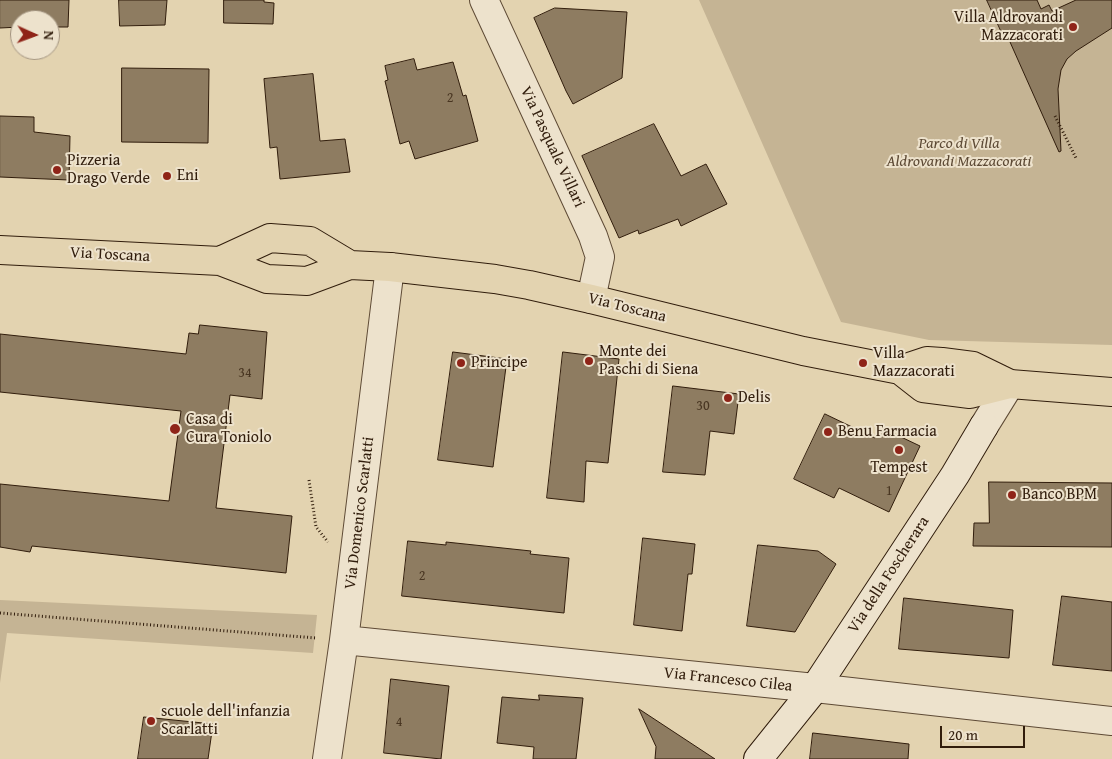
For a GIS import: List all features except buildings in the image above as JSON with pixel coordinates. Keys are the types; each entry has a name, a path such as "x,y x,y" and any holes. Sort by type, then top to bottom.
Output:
{"main road":[{"name":"Via Toscana","path":"220,261 270,238 310,241 350,265"},
{"name":"Via Toscana","path":"0,250 220,261 267,279 307,281 350,265 390,267 495,279 591,299 803,351 900,370 923,388 970,394 1010,384 1112,392"}],"street":[{"name":"Via Pasquale Villari","path":"484,0 593,236 600,257 591,299"},
{"name":"Via Domenico Scarlatti","path":"327,759 355,559 390,267"},
{"name":"Via della Foscherara","path":"758,759 815,688 955,475 1010,384"},
{"name":"Via Francesco Cilea","path":"344,640 815,688 1112,721"}],"path":[{"path":"1055,116 1076,158"},
{"path":"309,480 316,527 334,548 355,559"},
{"path":"0,613 344,640"}],"green space":[{"name":"Parco di Villa Aldrovandi Mazzacorati","path":"699,0 1112,0 1112,345 929,340 841,322"},
{"path":"0,600 317,615 313,653 7,633 0,683"}],"place":[{"name":"Villa Aldrovandi Mazzacorati","path":"1073,27"},
{"name":"Pizzeria Drago Verde","path":"57,170"},
{"name":"Eni","path":"167,176"},
{"name":"Monte dei Paschi di Siena","path":"589,361"},
{"name":"Principe","path":"461,363"},
{"name":"Villa Mazzacorati","path":"863,363"},
{"name":"Delis","path":"728,398"},
{"name":"Casa di Cura Toniolo","path":"175,429"},
{"name":"Benu Farmacia","path":"828,432"},
{"name":"Tempest","path":"899,450"},
{"name":"Banco BPM","path":"1012,495"},
{"name":"scuole dell'infanzia Scarlatti","path":"151,721"}]}
